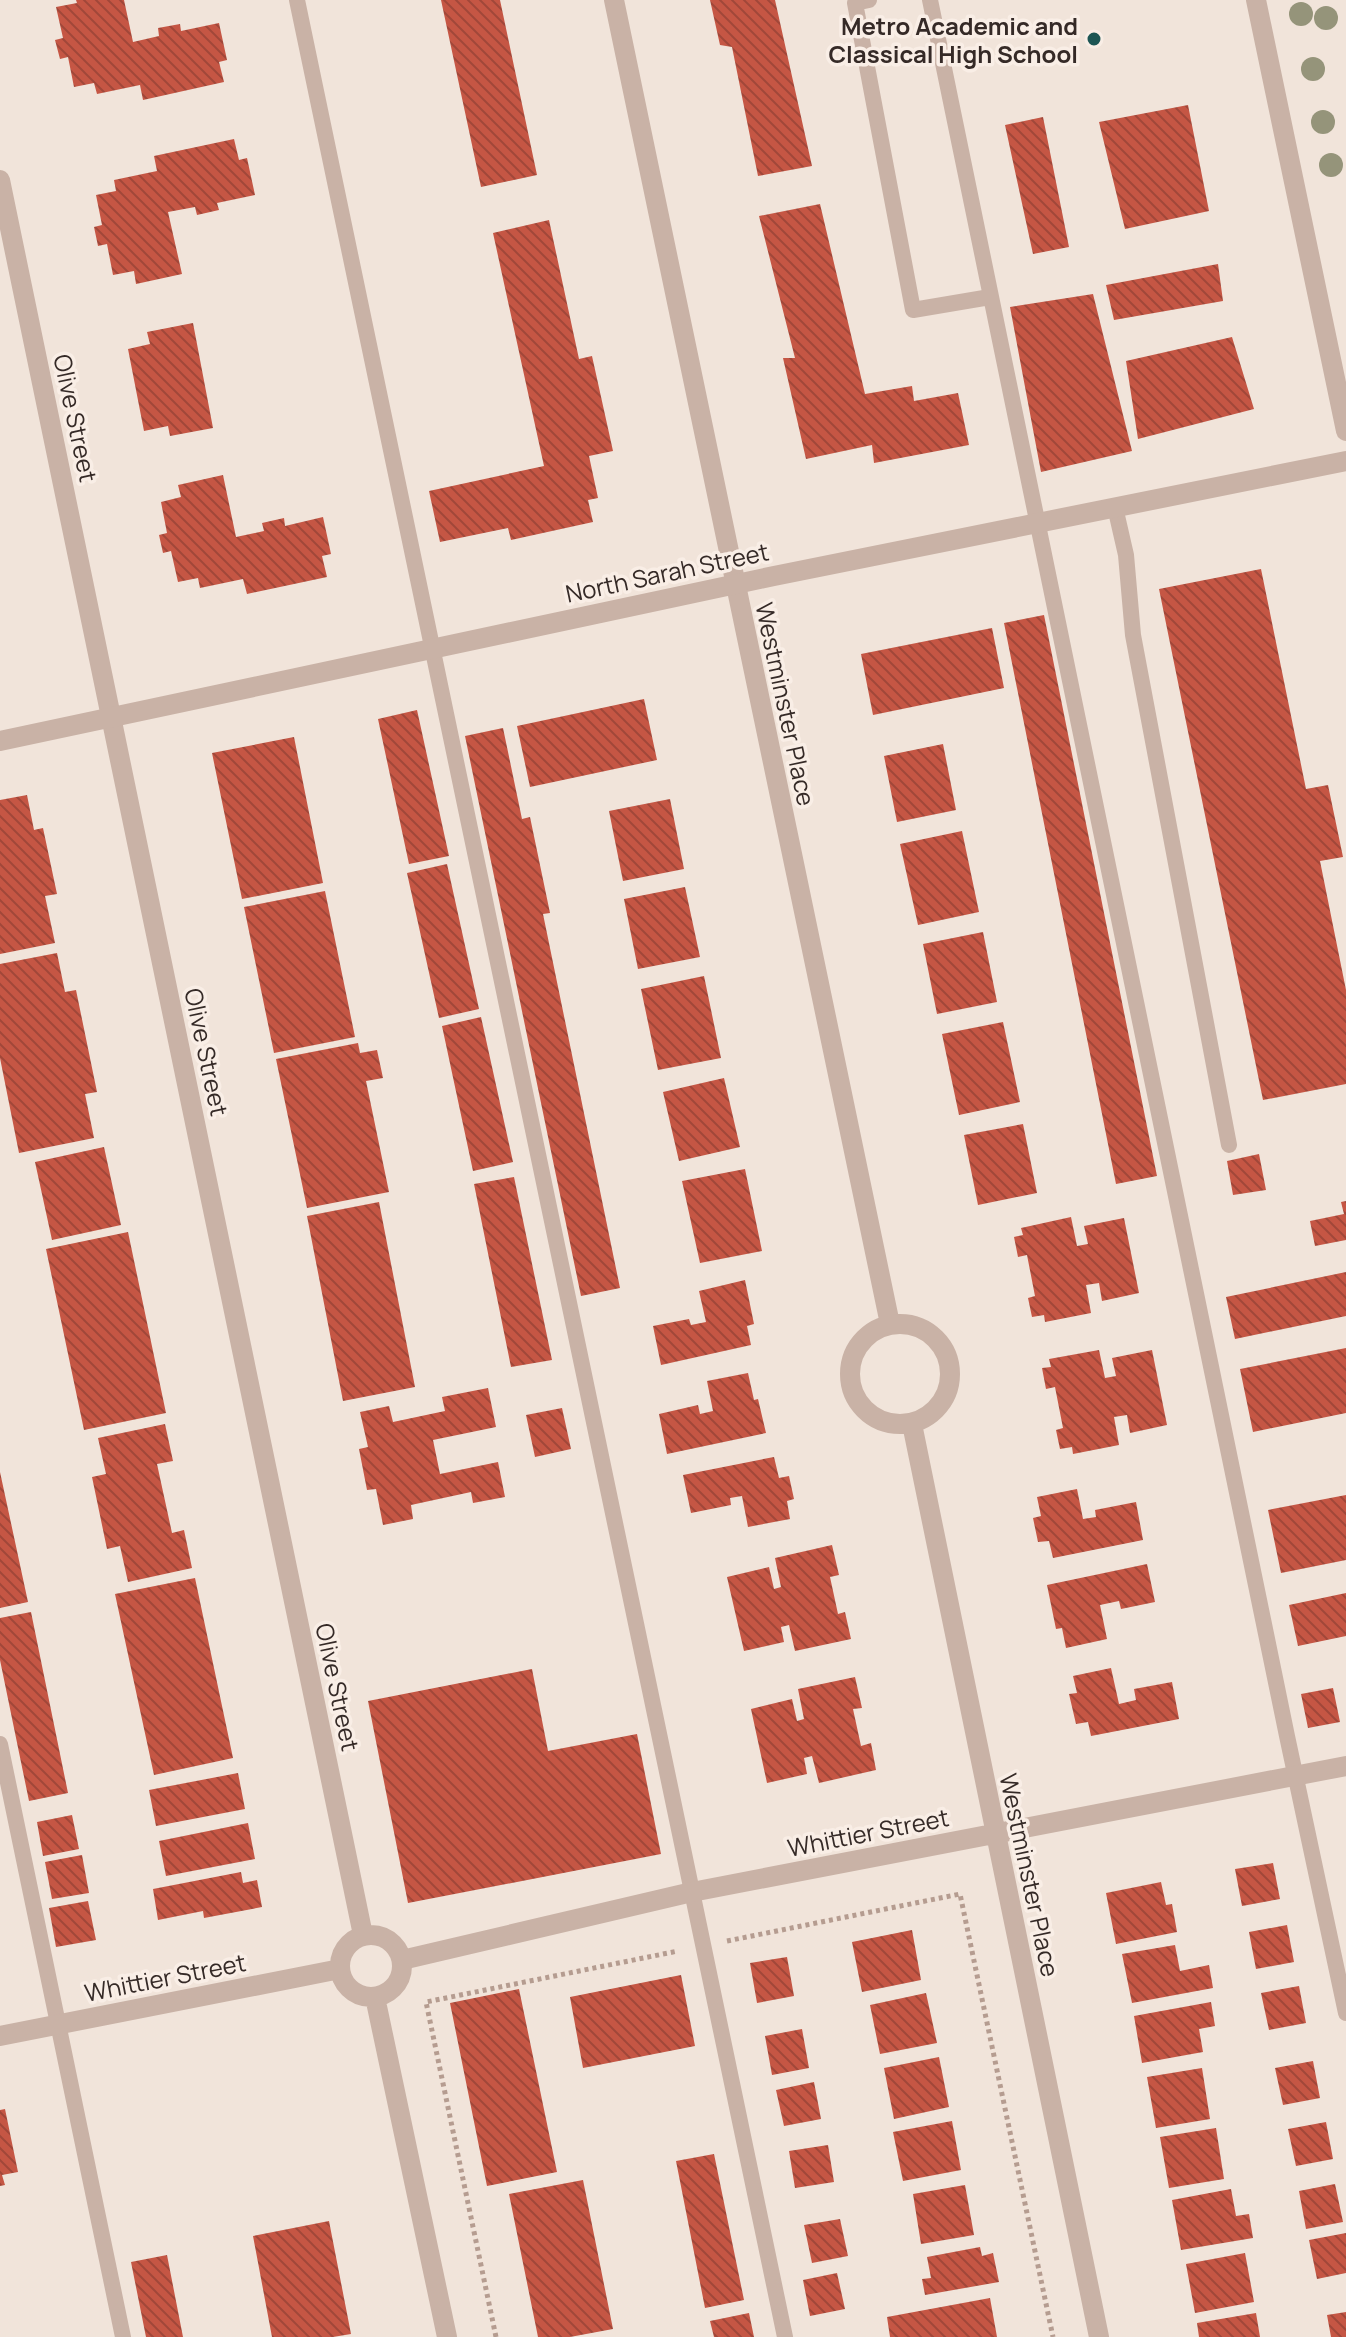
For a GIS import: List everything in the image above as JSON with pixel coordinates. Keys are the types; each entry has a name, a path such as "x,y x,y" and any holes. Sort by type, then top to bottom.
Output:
{"street":[{"name":"Westminster Place","path":"614,0 890,1324"},
{"path":"1256,0 1346,431"},
{"name":"Olive Street","path":"0,180 363,1935"},
{"name":"North Sarah Street","path":"0,741 735,584 1346,461"},
{"path":"890,1324 912,1326 928,1332 940,1343 948,1358 951,1376 940,1406 912,1424 895,1425 865,1411 855,1398 850,1382 850,1365 856,1349 876,1329 890,1324"},
{"name":"Westminster Place","path":"912,1424 1099,2337"},
{"name":"Whittier Street","path":"402,1960 692,1892 1346,1766"},
{"path":"363,1935 388,1941 402,1960 399,1978 394,1986 375,1997 357,1994 349,1988 340,1969 346,1948 363,1935"},
{"name":"Whittier Street","path":"0,2036 340,1969"},
{"path":"375,1997 447,2337"}],"lane":[{"path":"297,0 785,2337"},
{"path":"869,0 855,3 913,310 990,297"},
{"path":"930,0 1346,2013"},
{"path":"1115,507 1126,555 1133,635 1229,1145"},
{"path":"0,1744 123,2337"}],"building":[{"path":"76,0 124,0 133,42 159,36 158,28 180,24 181,31 219,23 227,60 219,62 224,82 143,100 140,85 97,94 94,83 74,87 68,57 60,59 55,40 63,38 56,7 77,3"},
{"path":"441,0 500,0 537,175 481,187"},
{"path":"710,0 775,0 812,166 758,176 732,47 720,45"},
{"path":"1188,105 1209,211 1125,229 1099,122"},
{"path":"1043,117 1069,247 1033,254 1005,125"},
{"path":"234,139 239,160 247,158 255,195 217,203 219,210 197,215 195,207 168,212 182,274 136,284 134,271 113,275 107,244 98,246 94,227 102,225 96,195 116,191 114,180 157,171 154,156"},
{"path":"820,204 865,394 912,386 914,401 958,393 969,445 874,463 872,445 806,459 783,358 795,358 759,216"},
{"path":"549,220 579,359 592,356 613,451 589,456 598,498 588,500 593,522 511,540 508,528 440,542 429,491 544,466 493,233"},
{"path":"1218,264 1223,301 1114,320 1106,285"},
{"path":"1093,294 1132,451 1041,472 1010,307"},
{"path":"193,323 213,428 170,436 168,426 144,431 128,349 150,344 147,332"},
{"path":"1232,337 1254,409 1138,439 1126,361"},
{"path":"223,475 236,537 264,531 262,523 284,518 285,526 323,517 331,554 322,556 327,577 247,594 243,579 200,588 198,578 178,582 171,551 163,553 159,535 167,533 161,502 181,497 178,485"},
{"path":"1261,569 1306,789 1328,785 1343,857 1320,861 1346,990 1346,1084 1263,1100 1159,589"},
{"path":"1044,615 1157,1176 1116,1184 1004,623"},
{"path":"992,628 1004,688 873,715 861,654"},
{"path":"644,699 657,760 530,787 517,726"},
{"path":"417,710 449,856 409,864 378,719"},
{"path":"503,728 522,819 530,817 550,913 543,914 620,1288 581,1296 465,736"},
{"path":"294,737 323,883 242,899 212,753"},
{"path":"943,744 956,810 897,822 884,756"},
{"path":"27,795 34,830 43,828 57,894 45,896 55,943 0,954 0,800"},
{"path":"670,799 684,869 623,881 609,811"},
{"path":"962,831 979,912 918,925 900,844"},
{"path":"447,864 479,1009 439,1018 407,873"},
{"path":"685,887 700,957 638,969 624,899"},
{"path":"325,891 355,1037 274,1053 244,907"},
{"path":"983,932 997,1002 937,1014 923,944"},
{"path":"57,953 65,992 76,990 97,1092 85,1094 94,1138 19,1153 0,1058 0,964"},
{"path":"704,976 721,1058 658,1070 641,989"},
{"path":"481,1017 513,1162 473,1171 442,1026"},
{"path":"1003,1022 1020,1102 959,1115 942,1034"},
{"path":"358,1043 360,1053 377,1050 383,1078 366,1081 389,1192 307,1208 276,1059"},
{"path":"724,1078 740,1147 679,1161 663,1092"},
{"path":"1023,1124 1037,1193 978,1205 964,1135"},
{"path":"104,1147 121,1225 52,1240 35,1162"},
{"path":"1259,1154 1266,1190 1233,1195 1227,1161"},
{"path":"745,1169 762,1251 700,1263 682,1181"},
{"path":"514,1177 552,1360 511,1367 474,1184"},
{"path":"1346,1201 1346,1240 1315,1246 1310,1221 1344,1214 1341,1202"},
{"path":"379,1202 415,1387 343,1401 307,1216"},
{"path":"1071,1217 1077,1246 1088,1244 1084,1226 1124,1218 1139,1293 1102,1301 1099,1283 1086,1285 1091,1313 1045,1322 1044,1315 1032,1317 1028,1298 1035,1296 1027,1255 1018,1257 1014,1237 1023,1235 1021,1228"},
{"path":"128,1232 166,1413 84,1430 46,1249"},
{"path":"1346,1272 1346,1316 1235,1339 1226,1297"},
{"path":"745,1280 754,1324 747,1326 751,1345 661,1365 653,1326 689,1319 691,1325 706,1322 699,1291"},
{"path":"1346,1348 1346,1413 1253,1432 1240,1369"},
{"path":"1099,1350 1105,1378 1116,1376 1112,1358 1152,1350 1167,1425 1130,1433 1127,1415 1114,1417 1119,1445 1073,1454 1072,1447 1060,1449 1056,1430 1063,1428 1055,1387 1046,1389 1042,1368 1051,1367 1049,1359"},
{"path":"748,1373 766,1433 667,1454 659,1414 698,1405 700,1414 713,1411 707,1381"},
{"path":"488,1388 496,1427 433,1440 440,1474 498,1462 505,1497 473,1503 471,1492 411,1505 413,1519 383,1525 376,1489 367,1490 359,1449 368,1447 360,1412 389,1406 393,1422 445,1411 442,1397"},
{"path":"562,1408 571,1449 535,1457 526,1415"},
{"path":"165,1424 173,1461 157,1464 172,1533 184,1530 192,1568 128,1582 120,1546 107,1549 92,1477 106,1474 98,1438"},
{"path":"774,1457 779,1478 789,1476 794,1499 787,1501 790,1519 748,1527 742,1496 730,1498 731,1505 691,1513 683,1475"},
{"path":"0,1472 28,1602 0,1608"},
{"path":"1077,1489 1083,1519 1096,1517 1095,1510 1136,1502 1143,1540 1053,1558 1049,1541 1038,1542 1033,1518 1041,1516 1037,1497"},
{"path":"1346,1495 1346,1560 1281,1573 1268,1510"},
{"path":"832,1545 839,1575 830,1577 838,1614 845,1612 851,1639 795,1651 789,1625 781,1627 784,1642 744,1651 727,1577 769,1567 774,1589 781,1587 775,1558"},
{"path":"1147,1564 1155,1602 1121,1609 1119,1601 1100,1605 1107,1639 1066,1648 1062,1628 1056,1629 1047,1585"},
{"path":"195,1578 233,1758 154,1775 115,1594"},
{"path":"1346,1593 1346,1636 1298,1646 1289,1605"},
{"path":"31,1612 68,1793 29,1801 0,1660 0,1618"},
{"path":"1111,1668 1119,1704 1136,1700 1134,1689 1172,1682 1179,1719 1091,1736 1088,1722 1076,1724 1069,1694 1077,1693 1073,1676"},
{"path":"532,1669 548,1751 637,1734 661,1854 408,1903 368,1701"},
{"path":"855,1677 862,1708 853,1709 861,1746 871,1743 876,1770 819,1783 812,1756 804,1758 807,1774 767,1783 751,1709 792,1699 797,1721 804,1719 798,1689"},
{"path":"1333,1688 1340,1722 1308,1728 1301,1694"},
{"path":"238,1773 245,1809 156,1826 149,1790"},
{"path":"72,1815 79,1849 43,1856 37,1822"},
{"path":"248,1823 255,1859 166,1876 159,1841"},
{"path":"82,1855 89,1893 52,1899 45,1862"},
{"path":"1273,1863 1280,1899 1242,1906 1235,1869"},
{"path":"241,1872 243,1883 257,1880 262,1907 204,1918 203,1911 158,1920 153,1889"},
{"path":"1161,1882 1166,1905 1172,1904 1177,1932 1116,1944 1106,1893"},
{"path":"88,1901 96,1940 56,1947 49,1908"},
{"path":"1287,1925 1294,1962 1256,1969 1249,1932"},
{"path":"912,1930 921,1980 862,1992 852,1942"},
{"path":"1175,1945 1180,1971 1209,1965 1213,1988 1132,2003 1122,1954"},
{"path":"787,1957 794,1996 757,2003 750,1963"},
{"path":"681,1975 695,2046 583,2068 570,1997"},
{"path":"1299,1986 1306,2023 1269,2030 1261,1993"},
{"path":"519,1989 557,2172 487,2186 450,2003"},
{"path":"926,1993 937,2043 880,2054 870,2005"},
{"path":"1211,2002 1215,2026 1199,2029 1203,2052 1142,2063 1134,2016"},
{"path":"802,2029 809,2068 772,2075 765,2036"},
{"path":"939,2057 949,2107 894,2119 884,2068"},
{"path":"1313,2061 1320,2098 1283,2105 1275,2068"},
{"path":"1202,2068 1210,2119 1156,2128 1147,2077"},
{"path":"814,2082 821,2119 784,2126 776,2090"},
{"path":"5,2109 18,2172 2,2175 5,2185 0,2186 0,2110"},
{"path":"952,2121 961,2170 903,2181 893,2132"},
{"path":"1326,2122 1333,2159 1296,2166 1288,2129"},
{"path":"1216,2128 1224,2179 1169,2188 1160,2137"},
{"path":"828,2145 834,2182 795,2188 789,2151"},
{"path":"714,2154 744,2300 705,2308 676,2161"},
{"path":"583,2180 613,2329 570,2337 538,2337 509,2194"},
{"path":"1335,2184 1343,2222 1306,2229 1299,2191"},
{"path":"965,2185 974,2235 921,2244 913,2194"},
{"path":"1231,2189 1236,2216 1249,2214 1253,2238 1181,2250 1172,2200"},
{"path":"840,2219 848,2256 812,2263 804,2225"},
{"path":"329,2221 351,2334 272,2337 253,2236"},
{"path":"1346,2233 1346,2273 1317,2279 1309,2240"},
{"path":"980,2247 982,2256 993,2253 999,2282 925,2295 922,2279 931,2278 927,2257"},
{"path":"1245,2253 1254,2302 1195,2313 1186,2264"},
{"path":"167,2255 183,2337 146,2337 131,2262"},
{"path":"837,2273 845,2309 810,2316 803,2280"},
{"path":"990,2298 997,2337 890,2337 887,2317"},
{"path":"1346,2312 1346,2337 1331,2337 1327,2315"},
{"path":"749,2313 754,2337 714,2337 710,2321"},
{"path":"1256,2313 1260,2337 1199,2337 1197,2323"}],"place":[{"name":"Metro Academic and Classical High School","path":"1094,39"}]}
